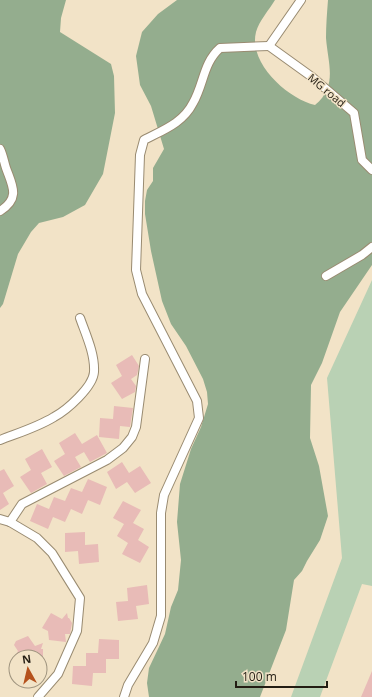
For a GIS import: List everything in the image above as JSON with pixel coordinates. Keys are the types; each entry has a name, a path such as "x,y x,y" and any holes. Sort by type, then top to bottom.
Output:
{"street":[{"path":"124,697 128,685 153,643 161,616 161,513 164,495 199,418 197,401 142,294 136,270 140,155 144,140 176,124 193,104 211,56 220,48 269,46 301,0"},
{"name":"MG road","path":"269,46 312,77 354,113 362,160 372,170"},
{"path":"0,149 13,182 13,192 10,201 0,211"},
{"path":"326,276 362,255 372,246"},
{"path":"0,440 54,418 85,391 94,373 94,360 80,318"},
{"path":"10,522 22,504 107,460 123,448 132,437 136,427 145,359"},
{"path":"0,520 10,522 37,538 52,553 80,598 77,631 58,674 38,697"}],"green space":[{"path":"0,0 66,0 61,18 60,32 111,64 114,76 115,113 103,174 85,205 63,217 39,223 31,232 18,254 3,304 0,308"},
{"path":"177,0 275,0 257,28 255,44 258,56 272,78 282,87 304,101 315,105 327,90 330,74 326,38 328,0 372,0 372,265 340,312 322,363 311,385 310,438 319,466 328,516 320,540 302,571 294,580 286,630 260,697 149,697 147,683 149,668 165,634 171,607 178,590 181,560 177,522 180,484 208,404 207,392 203,379 186,346 171,324 162,301 151,251 145,214 147,190 153,181 153,168 164,149 151,106 140,85 136,56 142,32 158,14"},
{"path":"372,280 372,586 362,584 320,697 291,697 342,558 327,378"}],"building":[{"path":"132,355 139,366 137,375 131,379 136,386 135,392 122,399 111,383 122,376 116,365"},
{"path":"114,406 133,408 130,427 120,426 119,439 99,437 100,418 113,419"},
{"path":"75,433 82,444 97,435 107,453 90,462 84,452 75,457 81,467 64,476 54,461 65,454 59,443"},
{"path":"42,449 52,467 41,473 47,484 31,493 20,477 31,470 25,459"},
{"path":"122,462 129,473 140,466 151,483 135,493 127,482 116,489 107,472"},
{"path":"4,469 14,486 3,493 9,504 0,510 0,471"},
{"path":"88,479 107,487 100,505 88,500 82,514 71,509 65,522 53,517 48,529 30,521 37,504 49,509 54,497 65,501 71,488 82,492"},
{"path":"123,501 141,510 133,523 144,529 138,540 149,547 140,563 122,554 128,543 117,536 124,524 113,518"},
{"path":"85,532 85,545 98,544 99,562 79,564 78,551 65,552 65,533"},
{"path":"147,585 149,604 136,606 138,619 118,621 116,602 128,601 127,588"},
{"path":"51,613 62,619 67,613 68,618 72,623 70,634 65,634 66,642 49,640 48,631 42,628"},
{"path":"28,636 35,646 43,643 41,649 17,649 14,645 16,641"},
{"path":"99,639 119,640 119,659 106,659 106,673 93,673 92,686 72,684 73,666 86,666 86,653 98,653"},
{"path":"372,671 372,697 361,697"}]}
